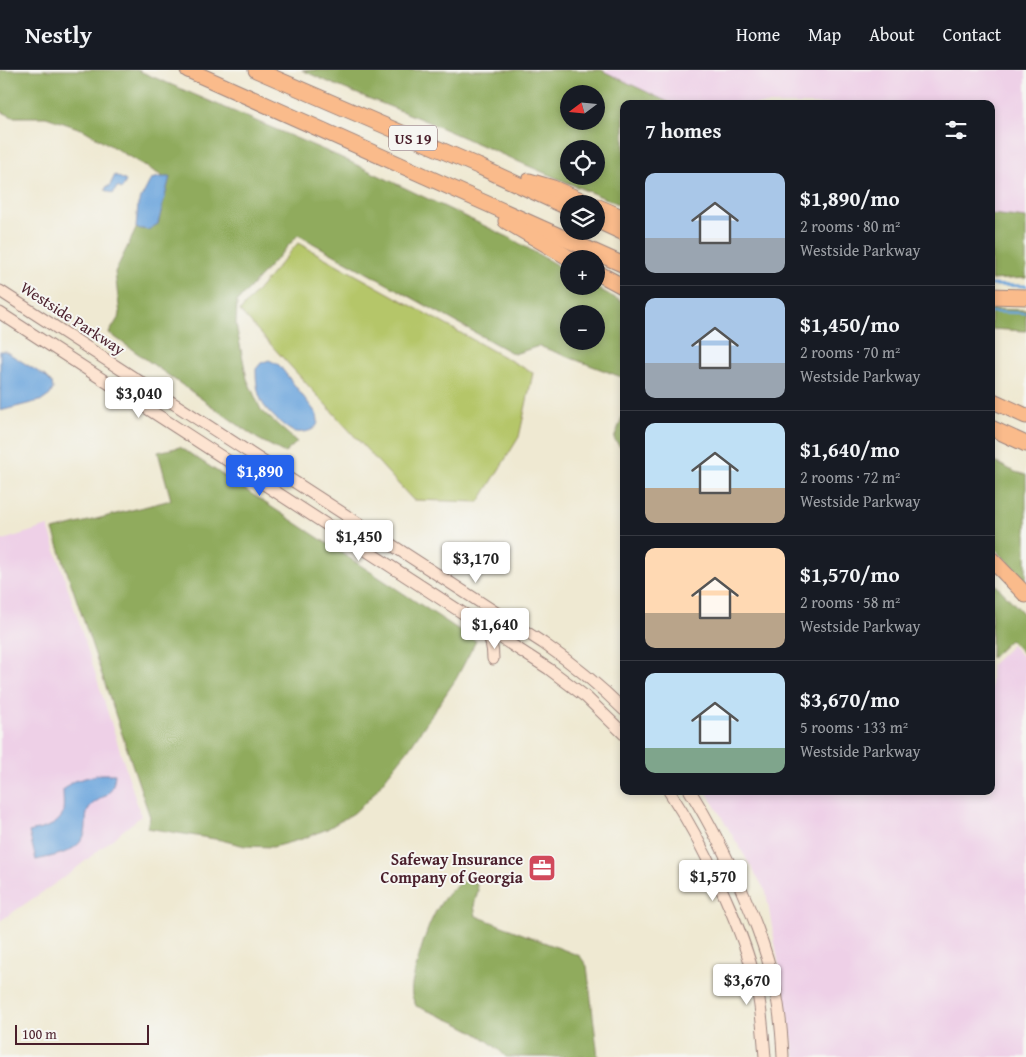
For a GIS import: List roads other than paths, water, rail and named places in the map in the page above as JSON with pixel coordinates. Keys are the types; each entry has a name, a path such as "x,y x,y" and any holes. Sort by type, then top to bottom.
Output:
{"highway":[{"name":"US 19","path":"188,70 620,263"},
{"name":"US 19","path":"256,70 478,166 560,204"},
{"path":"478,166 553,188 569,195"},
{"path":"462,193 560,253"},
{"path":"605,210 620,216"},
{"path":"605,224 620,231"},
{"path":"605,277 620,285"},
{"path":"995,296 1026,297"},
{"path":"995,402 1026,416"},
{"path":"995,430 1026,444"},
{"path":"995,563 1026,595"}],"main road":[{"name":"Westside Parkway","path":"0,291 543,643 583,673 620,706"},
{"path":"0,313 563,680 620,730"},
{"path":"484,627 492,646 492,659"},
{"path":"672,795 700,843 740,932 757,989 765,1057"},
{"path":"692,795 716,836 750,908 764,947 776,990 783,1057"}],"water":[{"path":"115,175 126,181 122,189 117,187 113,194 105,190 107,186 109,187"},
{"path":"170,177 158,224 148,230 136,228 138,204 151,179"},
{"path":"0,351 5,351 45,376 52,383 53,389 50,395 43,400 0,411"},
{"path":"269,360 279,365 316,413 317,425 312,430 303,432 292,431 276,419 263,404 257,387 256,369 261,363"},
{"path":"100,774 115,774 114,783 108,793 88,810 86,830 82,840 65,852 36,860 29,832 50,826 59,820 63,811 63,790 74,781"}],"waterway":[{"path":"995,285 1026,286"},
{"path":"995,312 1026,313"}],"place":[{"name":"Safeway Insurance Company of Georgia","path":"542,868"}]}
